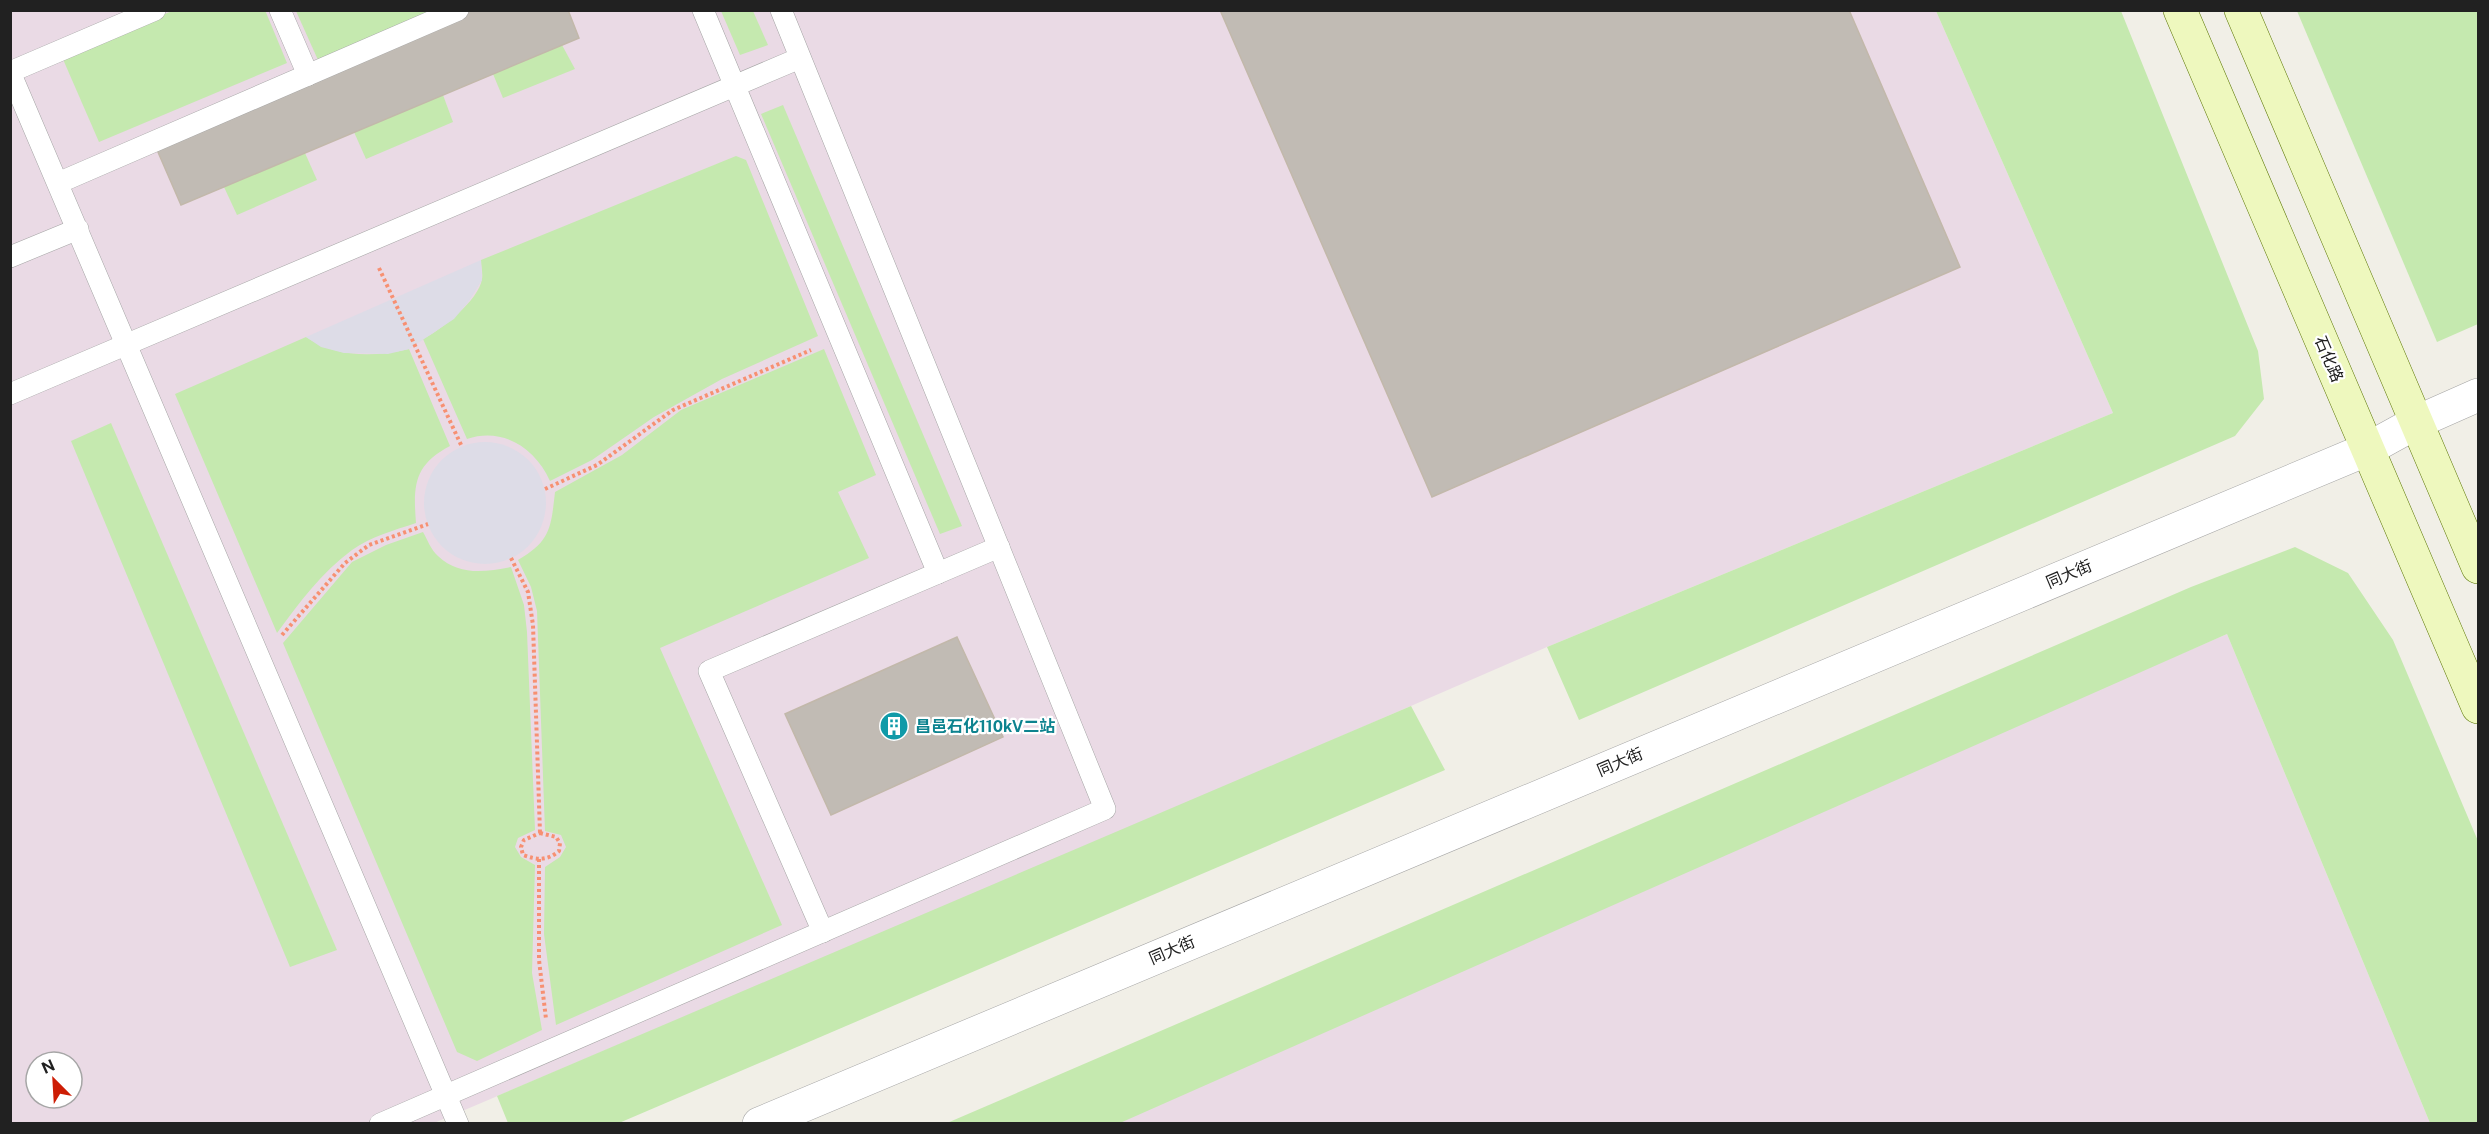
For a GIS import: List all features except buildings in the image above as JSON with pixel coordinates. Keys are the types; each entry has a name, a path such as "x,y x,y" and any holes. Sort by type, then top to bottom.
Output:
{"main road":[{"name":"石化路","path":"2180,10 2478,707"},
{"path":"2241,10 2478,567"}],"street":[{"name":"同大街","path":"759,1124 2368,449 2417,422 2478,395"}],"lane":[{"path":"155,10 10,72 458,1124"},
{"path":"280,10 308,75"},
{"path":"58,183 458,10"},
{"path":"703,10 938,573"},
{"path":"380,1124 1105,809 781,10"},
{"path":"10,394 800,58"},
{"path":"10,257 78,229"},
{"path":"823,932 709,671 999,548"}],"path":[{"path":"367,243 462,447"},
{"path":"544,489 597,465 673,410 839,338"},
{"path":"261,660 345,563 369,545 428,524"},
{"path":"512,558 528,592 532,626 540,833"},
{"path":"540,833 556,837 560,843 559,851 552,857 539,859 523,855 521,847 524,840 540,833"},
{"path":"539,859 539,960 552,1050"}],"shaded area":[{"path":"10,11 1936,11 2113,413 1547,647 1146,821 434,1123 11,1123"},
{"path":"481,260 482,280 469,301 454,319 409,349 388,354 344,353 321,347 306,337"},
{"path":"485,442 508,447 519,452 528,460 536,469 541,480 546,503 541,526 536,537 528,546 519,554 508,559 485,564 462,559 451,554 442,546 434,537 429,526 424,503 429,480 434,469 442,460 451,452 462,447"},
{"path":"2227,634 2430,1123 1092,1124"}],"green space":[{"path":"265,10 287,63 99,142 62,57 172,11"},
{"path":"296,11 436,11 318,60"},
{"path":"721,11 753,11 768,45 740,55"},
{"path":"1936,11 2121,11 2258,351 2264,399 2235,436 1579,720 1547,647 2113,413"},
{"path":"2297,11 2478,11 2478,324 2437,342"},
{"path":"562,45 575,69 503,98 493,74"},
{"path":"443,95 453,122 366,159 354,132"},
{"path":"783,105 962,526 940,534 761,114"},
{"path":"305,153 317,180 237,215 224,187"},
{"path":"736,156 746,160 818,336 722,379 654,417 592,460 550,481 536,459 516,443 493,436 467,439 423,339 449,322 474,296 482,279 481,260"},
{"path":"306,337 330,349 356,354 409,349 450,446 429,461 418,477 415,498 416,523 383,534 352,550 312,588 277,633 175,394"},
{"path":"824,349 876,475 838,492 869,558 660,648 782,925 556,1025 544,934 545,867 560,857 566,847 561,835 545,831 537,611 531,587 518,560 537,546 547,532 555,492 622,455 681,410"},
{"path":"111,423 337,950 290,967 71,441"},
{"path":"423,532 436,554 455,567 482,571 511,567 524,605 527,632 535,830 518,838 515,847 521,857 535,865 532,973 542,1030 477,1061 457,1052 283,643 352,562 386,545"},
{"path":"2295,547 2348,573 2393,640 2478,841 2478,1123 2430,1123 2227,634 1120,1123 947,1123 2191,587"},
{"path":"1411,706 1445,770 619,1123 508,1123 497,1096"}],"place":[{"name":"昌邑石化110kV二站","path":"894,726"}]}
